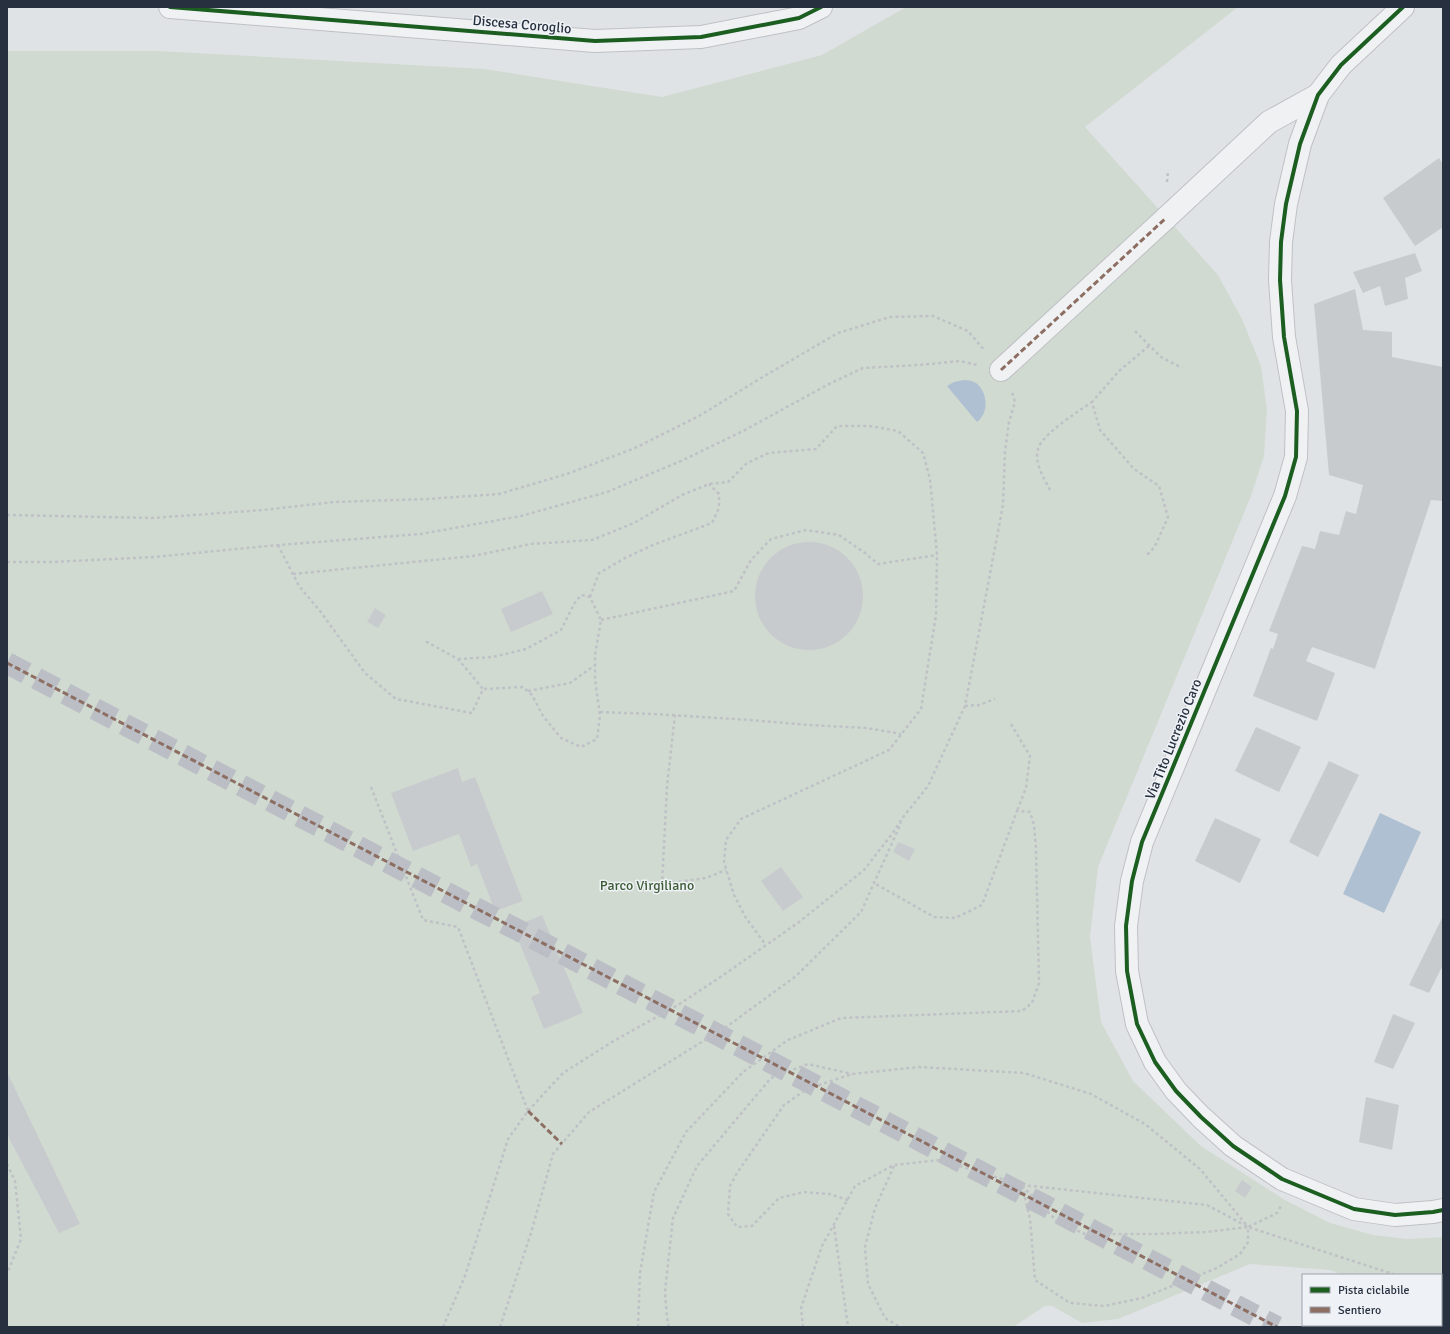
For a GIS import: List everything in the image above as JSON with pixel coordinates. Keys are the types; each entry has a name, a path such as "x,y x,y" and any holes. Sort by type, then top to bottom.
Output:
{"street":[{"name":"Discesa Coroglio","path":"170,7 595,41 701,37 799,18 821,7"},
{"path":"1001,370 1269,122 1318,95 1341,65 1403,7"},
{"name":"Via Tito Lucrezio Caro","path":"1318,95 1300,144 1286,204 1281,242 1280,280 1284,337 1297,411 1296,457 1285,496 1142,842 1132,881 1126,926 1127,971 1137,1024 1155,1062 1176,1091 1201,1117 1233,1146 1282,1179 1354,1209 1395,1215 1443,1210"}],"path":[{"path":"7,514 152,518 263,510 334,502 427,499 499,494 567,474 635,448 699,416 838,333 890,317 933,316 968,332 1001,370 1010,386 1015,402 1009,422 1003,505 966,706 928,786 864,870 799,922 678,1006 612,1042 563,1073 528,1111 508,1139 464,1276 443,1327"},
{"path":"1135,331 1161,357 1182,368"},
{"path":"1050,490 1039,470 1038,449 1046,436 1092,402 1120,371 1150,345"},
{"path":"7,562 52,562 154,557 278,545 421,534 521,516 607,492 681,461 743,431 829,384 863,368 960,361 1001,370"},
{"path":"1092,402 1100,430 1134,469 1159,486 1168,517 1156,544 1150,553 1147,554"},
{"path":"293,574 473,556 531,544 592,540 634,523 682,495 709,484 728,482 747,463 769,453 816,449 837,426 869,426 898,431 923,453 930,479 937,555 936,615 921,709 889,750 741,819 726,840 724,862 734,895 746,918 767,945"},
{"path":"483,689 523,687 532,695 543,716 561,738 581,747 598,739 600,712 595,679 595,655 601,620 590,597 599,573 625,558 653,545 712,523 718,508 718,494 709,484"},
{"path":"601,620 734,591 751,560 772,539 806,530 839,535 878,564 937,555"},
{"path":"278,545 299,586 320,611 365,673 396,699 472,713 483,689"},
{"path":"458,659 493,657 526,649 561,630 574,604 581,595 590,597"},
{"path":"425,641 458,659 483,689"},
{"path":"528,692 570,683 595,665"},
{"path":"966,706 979,705 995,699"},
{"path":"600,712 675,715 867,728 901,734"},
{"path":"662,884 667,786 675,715"},
{"path":"874,883 934,917 955,918 982,905 1026,788 1030,756 1011,724"},
{"path":"370,787 424,920 458,927 528,1111"},
{"path":"638,1327 640,1273 654,1192 686,1132 743,1072 788,1040 841,1018 1022,1010 1032,1003 1039,983 1036,848 1034,825 1030,812 1017,811"},
{"path":"500,1327 531,1233 553,1154 589,1112 729,1025 796,976 861,912 904,816"},
{"path":"649,886 706,878 726,870"},
{"path":"669,1327 665,1292 673,1218 697,1166 771,1078 808,1064 852,1074"},
{"path":"848,1200 829,1194 804,1192 779,1198 752,1226 737,1227 728,1214 730,1186 737,1173 784,1105 807,1090 852,1074 919,1067 1024,1073 1091,1094 1145,1124 1200,1169 1248,1227 1248,1242 1240,1254 1217,1268 1142,1298 1104,1306 1070,1303 1035,1280 1030,1219 1022,1185"},
{"path":"803,1327 801,1308 822,1246 855,1186 894,1165 940,1160 1022,1185 1207,1205 1248,1227 1393,1274"},
{"path":"7,1164 15,1181 22,1239 7,1274"},
{"path":"894,1165 875,1208 865,1247 868,1284 885,1318 900,1327"},
{"path":"1022,1185 1058,1222 1085,1234 1206,1232 1248,1227 1277,1213 1285,1200"},
{"path":"834,1225 848,1327"}],"green space":[{"name":"Parco Virgiliano","path":"906,7 1238,7 1085,127 1218,275 1242,319 1261,366 1267,410 1264,456 1251,496 1098,867 1090,937 1101,1022 1133,1081 1201,1146 1285,1200 1330,1223 1373,1235 1407,1239 1443,1237 1443,1320 1442,1274 1340,1274 1330,1270 1250,1264 1118,1319 1082,1323 1052,1306 1045,1306 1013,1327 7,1327 7,51 159,51 484,69 662,97 822,55"}],"water":[{"path":"964,380 976,383 980,387 985,397 986,402 984,413 977,422 947,386 954,382"},
{"path":"1380,813 1421,832 1384,913 1343,894"}],"building":[{"path":"1439,158 1443,164 1443,227 1415,246 1383,198"},
{"path":"1415,253 1422,271 1405,278 1408,299 1385,306 1380,286 1363,293 1353,272"},
{"path":"1355,289 1363,330 1392,332 1392,357 1443,367 1443,501 1431,500 1375,669 1312,647 1306,661 1335,673 1317,721 1253,696 1271,648 1273,649 1278,634 1269,631 1302,546 1315,549 1320,531 1339,535 1346,511 1356,514 1363,485 1329,475 1314,304"},
{"path":"809,542 830,546 847,558 859,575 863,596 859,617 847,634 830,646 809,650 788,646 771,634 759,617 755,596 759,575 771,558 788,546"},
{"path":"542,591 553,614 511,632 501,609"},
{"path":"375,608 386,615 378,628 367,622"},
{"path":"1256,727 1301,747 1279,792 1235,771"},
{"path":"1329,761 1359,775 1318,857 1289,842"},
{"path":"458,768 462,782 475,777 523,901 495,911 477,864 471,867 459,834 413,851 391,793"},
{"path":"1215,818 1261,839 1240,883 1195,861"},
{"path":"898,842 915,849 909,861 893,852"},
{"path":"781,867 803,897 783,911 761,881"},
{"path":"542,915 583,1013 544,1029 531,997 540,993 513,927"},
{"path":"1442,918 1443,965 1429,993 1409,985"},
{"path":"1393,1014 1415,1023 1393,1069 1374,1062"},
{"path":"7,1072 80,1224 59,1233 7,1132"},
{"path":"1366,1097 1399,1105 1392,1150 1359,1142"},
{"path":"1242,1180 1252,1187 1245,1198 1235,1191"}],"tunnel":[{"path":"7,663 1277,1327"}],"marked path":[{"path":"1001,370 1166,218"},
{"path":"7,663 1277,1327"},
{"path":"528,1111 562,1144"}],"cycle path":[{"path":"170,7 595,41 701,37 799,18 821,7"},
{"path":"1403,7 1341,65 1318,95 1300,144 1286,204 1281,242 1280,280 1284,337 1297,411 1296,457 1285,496 1142,842 1132,881 1126,926 1127,971 1137,1024 1155,1062 1176,1091 1201,1117 1233,1146 1282,1179 1354,1209 1395,1215 1443,1210"}]}
